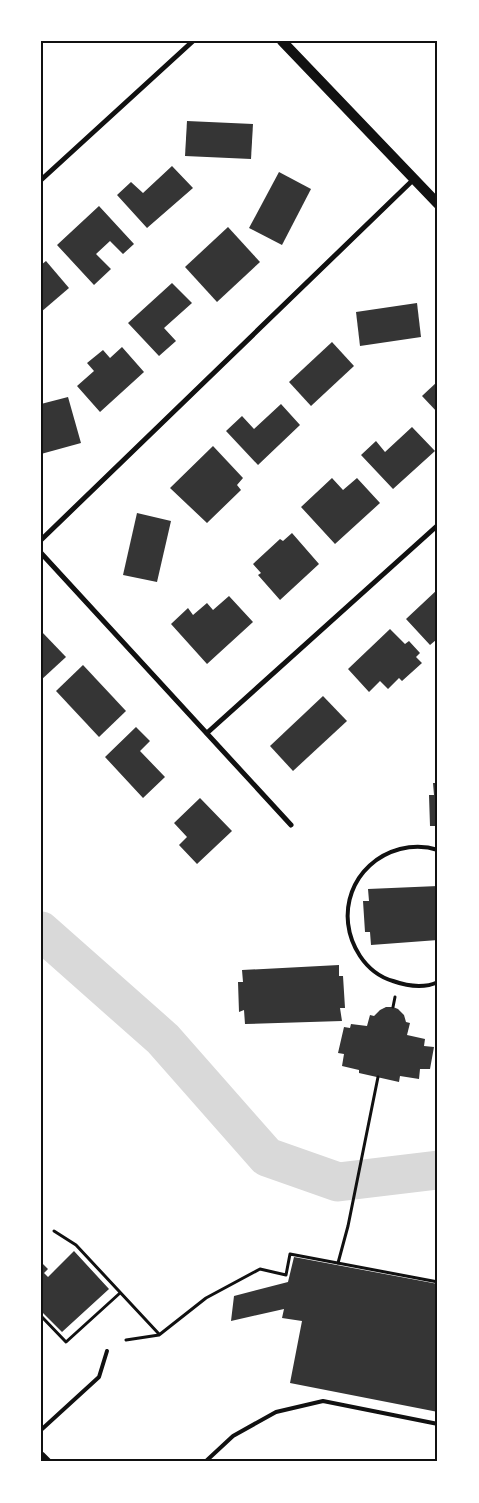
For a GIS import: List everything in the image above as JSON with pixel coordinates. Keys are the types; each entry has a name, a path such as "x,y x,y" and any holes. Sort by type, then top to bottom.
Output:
{"main road":[{"path":"282,41 438,204"}],"street":[{"path":"41,180 193,41"},
{"path":"41,540 414,178"},
{"path":"207,733 438,525"},
{"path":"41,553 291,826"},
{"path":"41,1456 47,1462"}],"lane":[{"path":"438,850 411,847 390,852 371,864 356,881 348,901 347,923 352,944 366,965 385,979 408,986 432,985 438,982"},
{"path":"41,1430 100,1377 107,1351"},
{"path":"205,1462 233,1436 276,1412 323,1402 438,1424"}],"path":[{"path":"393,1007 395,997"},
{"path":"338,1263 348,1226 378,1077"},
{"path":"54,1231 76,1245 159,1334"},
{"path":"126,1340 159,1334 206,1298 260,1269 286,1275 290,1254 438,1282"},
{"path":"41,1316 66,1342 120,1293"}],"building":[{"path":"187,121 253,124 251,159 185,156"},
{"path":"172,166 193,188 147,228 117,195 131,182 143,193"},
{"path":"279,172 311,189 282,245 249,228"},
{"path":"99,206 134,244 123,254 110,241 96,254 111,269 94,285 57,245"},
{"path":"228,227 260,262 217,302 185,267"},
{"path":"46,261 69,288 41,312 41,265"},
{"path":"172,283 192,303 164,328 176,341 159,356 128,323"},
{"path":"417,303 421,337 360,346 356,312"},
{"path":"332,342 354,366 311,406 289,382"},
{"path":"122,347 144,372 100,412 77,386 94,371 87,363 103,350 110,358"},
{"path":"438,381 438,413 422,396"},
{"path":"68,397 81,443 41,454 41,404"},
{"path":"281,404 300,425 258,465 226,431 242,416 254,429"},
{"path":"412,427 435,451 393,489 361,455 376,441 385,452"},
{"path":"213,446 243,478 237,485 241,490 207,523 170,488"},
{"path":"332,478 343,490 357,478 380,503 335,544 301,507"},
{"path":"137,513 171,521 157,582 123,575"},
{"path":"292,533 319,564 280,600 258,575 261,573 253,564 280,539 283,541"},
{"path":"438,589 438,641 436,640 430,645 406,619"},
{"path":"229,596 253,622 207,664 171,624 188,608 193,615 207,603 213,610"},
{"path":"390,629 405,644 409,641 420,653 416,657 422,663 402,681 399,678 388,689 380,681 369,692 348,669"},
{"path":"41,631 66,657 41,680"},
{"path":"83,665 126,711 99,737 56,691"},
{"path":"323,696 347,721 293,771 270,746"},
{"path":"136,727 150,741 140,751 165,777 143,798 105,757"},
{"path":"433,783 438,783 438,838 435,838 436,826 430,826 429,795 434,795"},
{"path":"200,798 232,831 197,864 179,845 187,837 174,823"},
{"path":"438,886 438,940 371,945 370,932 365,932 363,901 369,901 368,889"},
{"path":"339,965 339,976 343,976 345,1008 340,1008 342,1021 245,1024 244,1010 239,1012 238,982 243,982 242,970"},
{"path":"386,1007 398,1009 404,1015 406,1022 410,1023 407,1035 425,1039 424,1046 434,1047 430,1069 420,1069 419,1079 400,1076 399,1082 359,1073 359,1070 342,1066 344,1054 338,1053 344,1027 350,1028 351,1024 367,1026 370,1015 374,1016"},
{"path":"74,1251 109,1289 62,1332 41,1311 41,1262 48,1269 44,1273 48,1277"},
{"path":"294,1257 438,1284 438,1412 290,1383 302,1321 282,1318 284,1309 231,1321 234,1296 288,1282"}],"waterway":[{"path":"41,931 163,1039 267,1157 338,1182 438,1170"}]}
